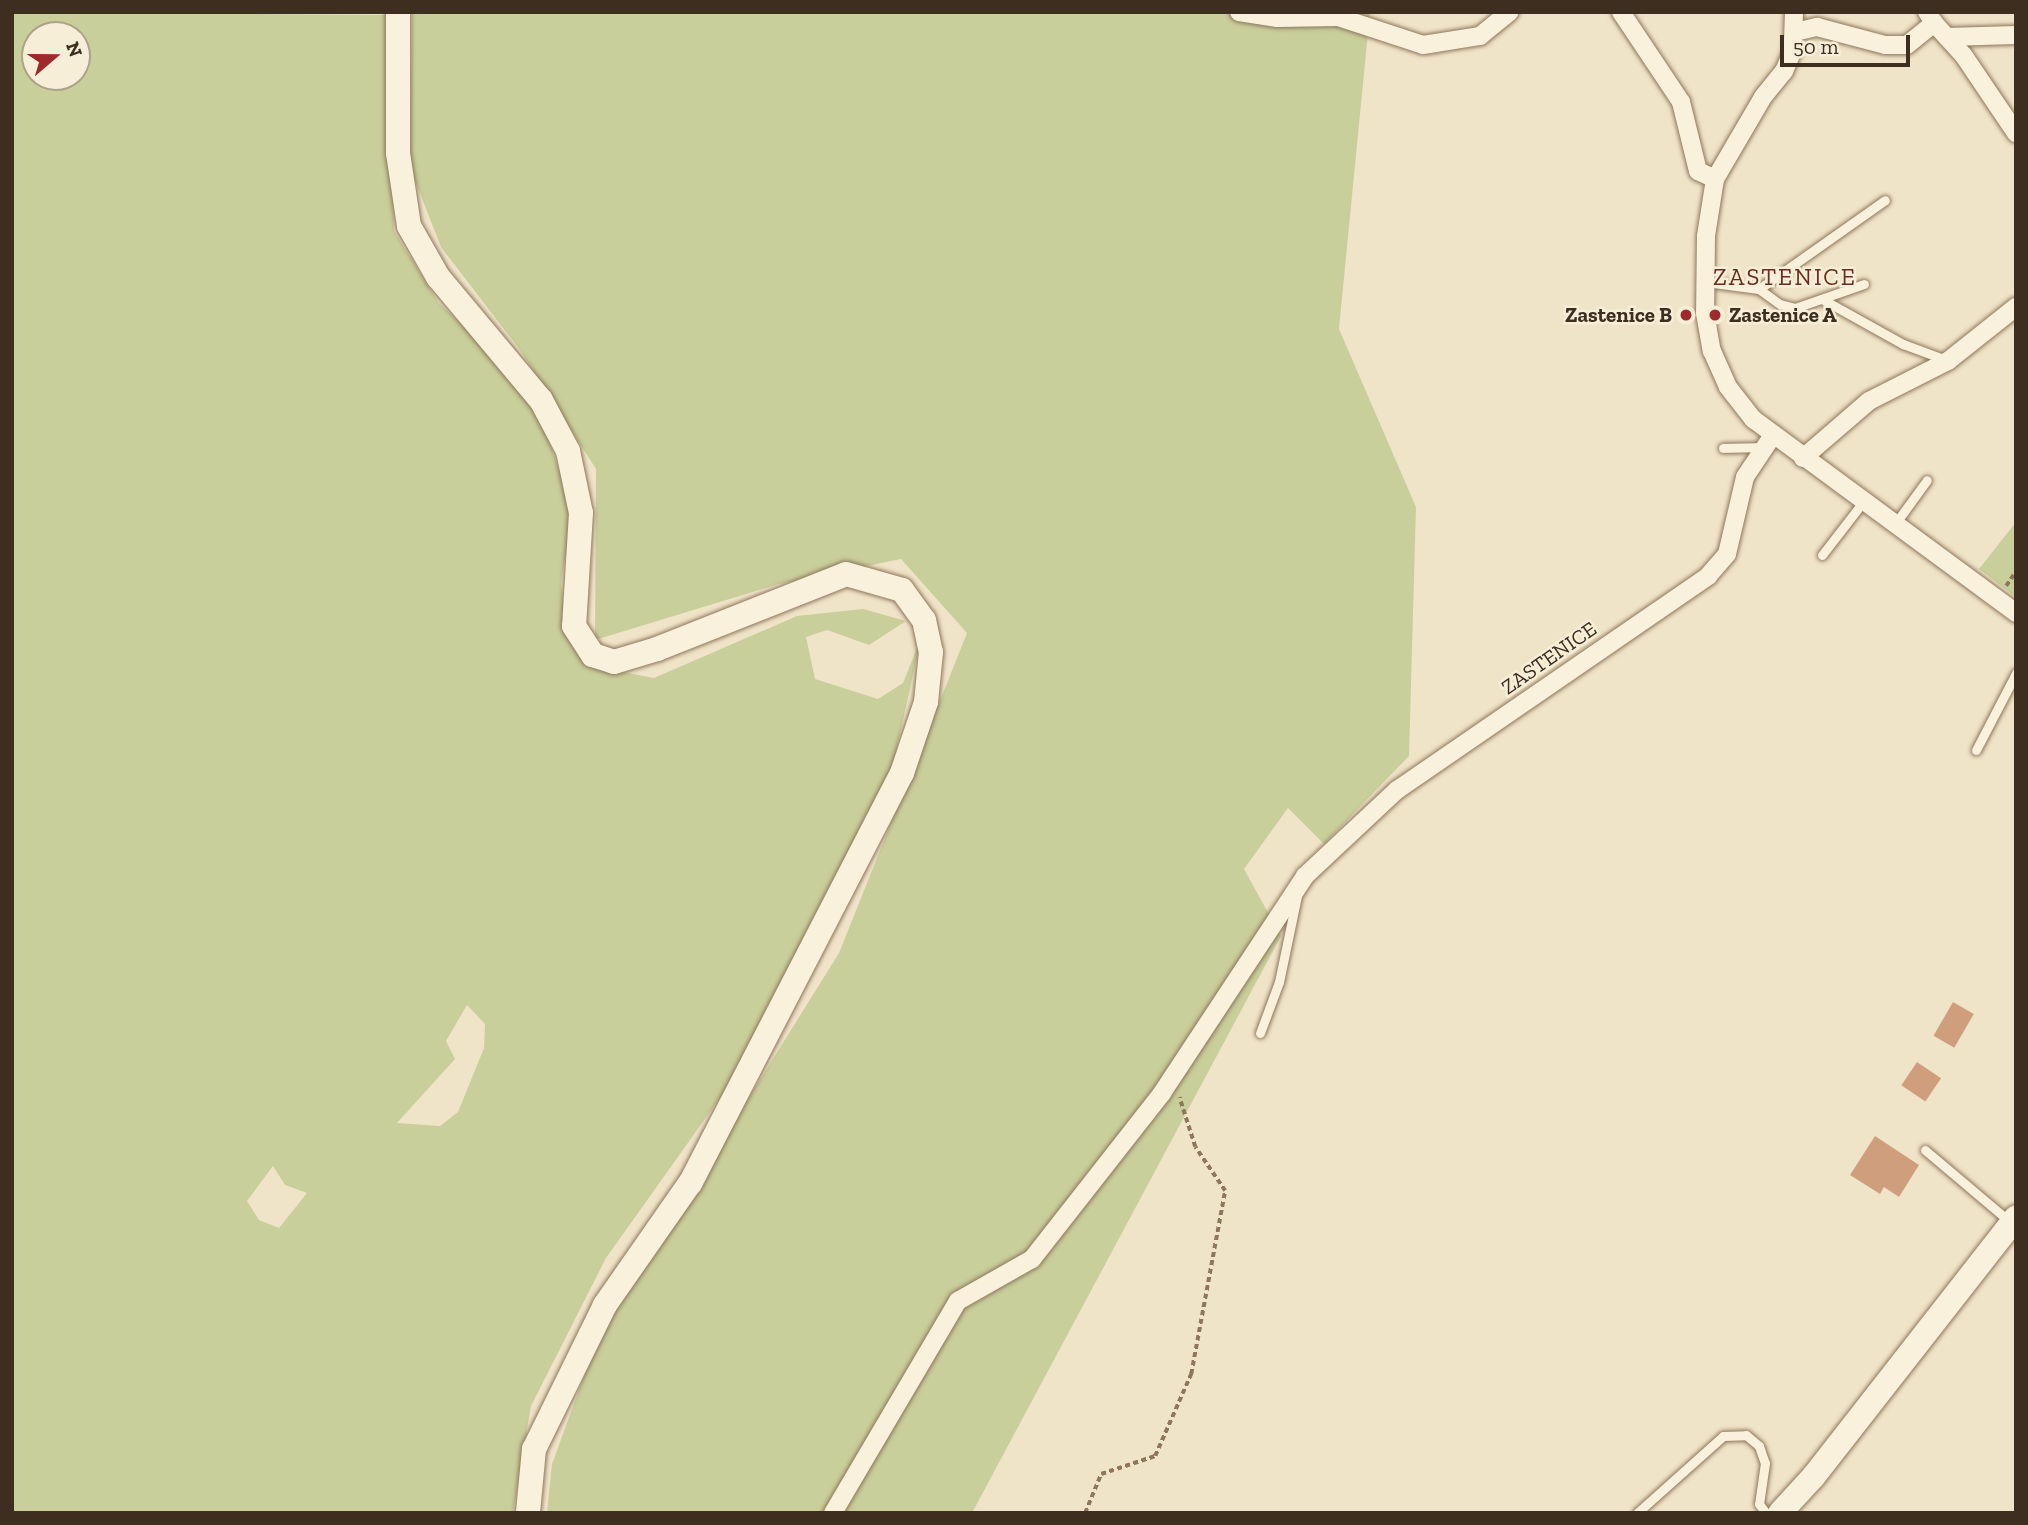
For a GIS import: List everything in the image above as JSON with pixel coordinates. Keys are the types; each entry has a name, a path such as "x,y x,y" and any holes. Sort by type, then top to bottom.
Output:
{"main road":[{"path":"397,12 398,153 409,226 438,277 541,401 568,451 581,513 574,626 593,655 614,662 657,649 846,574 902,590 924,620 931,652 926,702 902,773 690,1183 605,1305 534,1449 528,1513"},
{"path":"1789,1507 2013,1220"}],"street":[{"path":"1239,12 1278,18 1338,17 1423,45 1480,36 1510,12"},
{"path":"1621,12 1681,102 1698,171 1715,179"},
{"path":"1794,12 1796,32 1784,71 1763,97 1715,179 1706,236 1706,282 1712,351 1728,387 1769,441 1803,457 2016,613"},
{"path":"1796,32 1817,27 1885,46 1907,45 1930,18 1947,37 2016,133"},
{"path":"1947,37 2016,35"},
{"path":"1803,457 1870,401 1948,361 2016,307"},
{"name":"ZASTENICE","path":"833,1513 958,1301 1032,1259 1173,1077 1299,884 1397,790 1709,576 1727,554 1745,477 1769,441"}],"lane":[{"path":"1759,289 1885,200"},
{"path":"1706,282 1759,289 1780,304 1794,308 1864,284"},
{"path":"1822,299 1903,344 1948,361"},
{"path":"1723,448 1769,441"},
{"path":"1894,525 1927,480"},
{"path":"1822,555 1863,502"},
{"path":"1976,750 2016,673"},
{"path":"1260,1033 1281,971 1299,884"},
{"path":"1925,1150 2013,1220"},
{"path":"1637,1513 1723,1436 1746,1435 1759,1446 1765,1463 1759,1504 1766,1513"}],"path":[{"path":"1085,1513 1101,1474 1155,1456 1191,1374 1225,1191 1195,1147 1173,1077"}],"green space":[{"path":"12,12 388,15 394,231 438,302 476,338 542,421 573,510 561,582 566,636 586,665 654,678 797,616 863,609 906,621 869,645 827,630 806,637 815,679 878,699 903,683 921,638 886,798 769,1029 606,1258 531,1406 513,1513 12,1513","holes":["467,1005 485,1024 484,1048 458,1112 440,1126 397,1123 455,1059 446,1041","273,1166 285,1185 307,1193 279,1228 259,1220 247,1201"]},
{"path":"412,12 1370,12 1339,329 1416,507 1409,756 1324,844 1288,808 1244,869 1281,936 972,1513 547,1513 552,1464 597,1341 839,953 967,633 901,559 779,584 595,640 596,469 520,350 441,247 410,168"},
{"path":"2016,522 2016,597 1979,569"}],"building":[{"path":"1953,1002 1974,1014 1954,1048 1934,1036"},
{"path":"1917,1062 1941,1078 1925,1101 1901,1085"},
{"path":"1875,1136 1919,1165 1899,1197 1884,1187 1880,1194 1850,1175"}],"place":[{"name":"Zastenice B","path":"1686,315"},
{"name":"Zastenice A","path":"1715,315"}],"district":[{"name":"ZASTENICE","path":"1785,277"}]}
